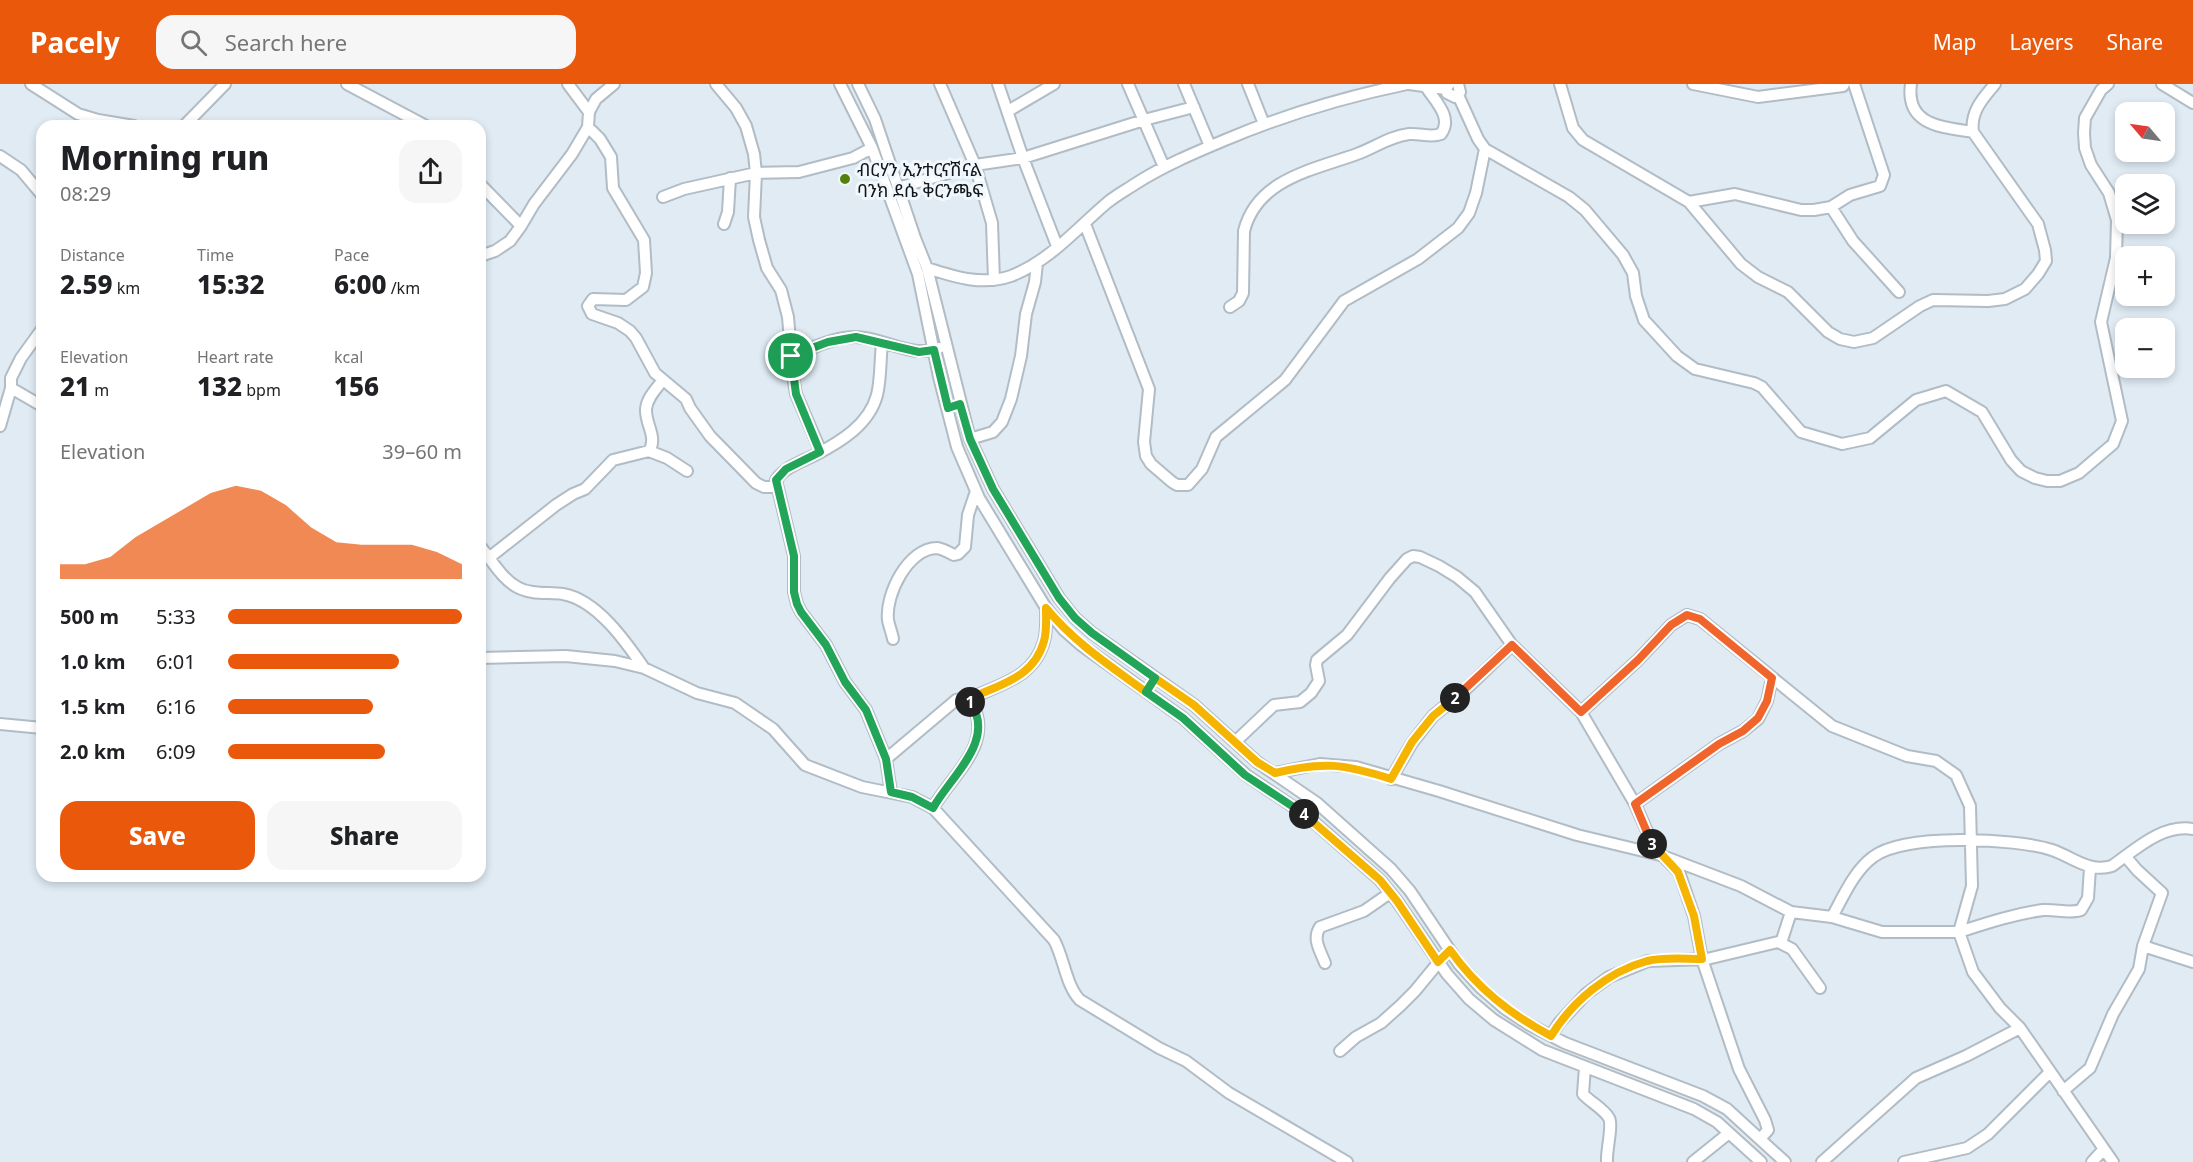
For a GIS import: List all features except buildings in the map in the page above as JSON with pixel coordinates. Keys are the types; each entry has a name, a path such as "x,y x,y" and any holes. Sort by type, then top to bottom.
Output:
{"street":[{"path":"31,84 78,114 98,120"},
{"path":"190,120 225,84"},
{"path":"347,84 415,120"},
{"path":"568,84 589,112"},
{"path":"486,254 510,241 534,204 572,154 588,127 589,112 596,99 614,84"},
{"path":"716,84 736,108 746,126 754,154 756,173 754,217 767,268 782,290 789,317 796,394 820,452"},
{"path":"840,84 872,148 918,274 957,447 976,491 1046,608 1064,630 1183,718 1245,775 1307,816 1380,880 1438,962 1469,999 1494,1020 1542,1050 1694,1109 1717,1122 1761,1162"},
{"path":"940,84 975,165 992,224 994,280"},
{"path":"998,84 1023,158 1057,246"},
{"path":"1008,111 1054,84"},
{"path":"1128,84 1164,167"},
{"path":"1184,84 1210,146"},
{"path":"1248,84 1264,124"},
{"path":"927,268 981,282 1009,276 1037,263 1109,201 1164,167 1210,146 1365,88 1408,84 1447,87 1447,93 1451,97 1458,89 1478,139 1485,149 1569,197 1585,210 1623,255 1633,273 1636,296 1644,320 1677,356 1695,369 1744,379 1762,387 1801,432 1842,444 1870,438 1916,400 1946,391 1982,412 2011,460 2021,471 2035,478 2060,481 2079,473 2104,453 2113,444 2122,421 2101,322 2116,258 2117,220 2109,193 2091,165 2085,148 2084,133 2085,118 2101,90 2108,84"},
{"path":"1560,84 1574,128 1583,140 1689,202 1741,264 1758,278 1788,292 1828,332 1840,339 1854,342 1872,338 1933,300 2005,299 2025,290 2046,261 2038,224 1973,132 1972,122 1975,111 1995,84"},
{"path":"1689,202 1735,194 1801,210 1832,207 1850,195 1880,186 1884,180 1855,84 1758,97 1693,84"},
{"path":"1911,84 1910,99 1918,116 1937,126 1973,132"},
{"path":"2162,84 2193,103"},
{"path":"862,85 927,268 970,439 993,489 1059,598 1075,618 1092,633 1194,705 1257,762 1317,803 1391,869 1410,891 1450,950 1480,987 1496,1001 1528,1024 1551,1036 1703,1096 1727,1109 1785,1162"},
{"path":"1230,307 1239,301 1243,293 1244,231 1257,201 1270,189 1289,178 1389,140 1409,134 1436,136 1441,134 1447,124 1446,117 1426,87"},
{"path":"898,188 975,165 1023,158 1144,120 1194,107"},
{"path":"588,127 600,139 611,157 613,188 644,240 646,273 643,287 633,297 626,300 593,299 588,306 589,310 630,331 655,374 686,399 710,436 747,474 764,487 777,487"},
{"path":"663,197 684,189 756,173 799,172 853,158 872,148"},
{"path":"1085,224 1149,389 1144,442 1146,456 1151,464 1172,482 1177,485 1188,485 1202,469 1216,437 1285,380 1344,301 1418,259 1458,228 1468,213 1476,193 1485,149"},
{"path":"0,156 21,170 36,188"},
{"path":"724,224 728,212 730,178"},
{"path":"486,190 521,226"},
{"path":"1832,207 1853,241 1899,292"},
{"path":"970,439 993,432 1002,422 1018,374 1026,314 1035,282 1037,263"},
{"path":"0,426 7,381 36,337"},
{"path":"791,356 843,338 867,339 919,352 934,350 946,345"},
{"path":"882,344 877,394 859,426 848,436 786,469 776,480 794,556 794,592 797,604 826,645 845,682 866,710 886,759 891,792"},
{"path":"649,451 653,445 653,436 647,419 646,407 649,398 663,380"},
{"path":"7,381 36,402"},
{"path":"948,408 960,404"},
{"path":"490,557 556,505 585,489 613,460 649,451 667,458 687,471"},
{"path":"893,639 888,618 892,593 908,562 920,552 930,549 944,549 954,555 962,551 965,547 968,515 976,491"},
{"path":"486,553 510,582 517,587 527,592 566,595 592,608 615,628 644,668"},
{"path":"1235,742 1274,705 1300,702 1311,693 1319,681 1317,660 1347,635 1390,578 1413,556 1420,557 1448,572 1475,592 1512,645 1581,712 1635,804 1654,847 1678,872 1694,916 1702,959 1739,1070 1765,1120 1768,1130 1760,1139"},
{"path":"886,759 932,722 949,705 959,699 969,699 1010,681 1036,662 1045,639 1046,608"},
{"path":"1581,712 1638,660 1671,625 1687,615 1700,619 1833,726 1908,756 1936,761 1956,775 1970,806 1969,839 1972,886 1959,932 1973,972 2000,1008 2020,1028 2113,1162"},
{"path":"1391,779 1412,742 1433,716 1466,689 1512,645"},
{"path":"486,658 566,656 615,661 644,668 697,693 735,704 773,729 805,765 862,787 912,797 929,805 1054,940 1062,955 1072,992 1080,1000 1186,1062 1229,1093 1347,1162"},
{"path":"1146,692 1155,678"},
{"path":"1635,804 1719,744 1743,731 1758,718 1767,701 1772,678"},
{"path":"929,805 976,746 979,725 975,708 969,699"},
{"path":"0,724 36,727"},
{"path":"1275,773 1320,764 1356,767 1577,835 1660,855 1741,886 1791,912 1832,917 1882,932 1959,932 2000,918 2046,910 2074,912 2081,910 2088,898 2090,868"},
{"path":"1832,917 1864,864 1874,856 1898,846 1969,839 2036,846 2053,850 2090,868 2106,868 2160,833 2173,829 2193,829"},
{"path":"2063,1091 2090,1068 2113,1014 2139,969 2143,946 2162,893 2137,870 2126,856"},
{"path":"1326,963 1316,939 1316,933 1320,927 1364,911 1390,893"},
{"path":"1781,943 1791,912"},
{"path":"1551,1036 1559,1023 1586,994 1609,977 1648,961 1717,957 1772,943 1781,943 1792,949 1820,988"},
{"path":"2143,946 2193,962"},
{"path":"1340,1052 1356,1037 1381,1023 1400,1006 1450,950"},
{"path":"1822,1162 1916,1078 1966,1056 2020,1028"},
{"path":"1585,1067 1583,1094 1606,1114 1610,1122 1607,1162"},
{"path":"1904,1162 1952,1151 1974,1143 1988,1134 2050,1072"},
{"path":"1693,1162 1729,1133"},
{"path":"2092,1162 2103,1149"}],"place":[{"name":"ብርሃን ኢንተርናሽናል ባንክ ደሴ ቅርንጫፍ","path":"845,179"}],"route":[{"path":"791,356 796,394 820,452 786,469 776,480 794,556 794,592 801,612 826,645 845,682 866,710 886,759 892,785 891,792 912,797 933,808 976,746 979,725 975,708 969,699 1010,681 1036,662 1045,639 1046,608 1064,630 1146,692 1155,678 1194,705 1257,762 1275,773 1320,764 1356,767 1391,779 1412,742 1433,716 1466,689 1512,645 1581,712 1638,660 1679,618 1687,615 1693,616 1700,619 1772,678 1767,701 1758,718 1743,731 1719,744 1635,804 1654,847 1678,872 1694,916 1702,959 1648,961 1609,977 1586,994 1559,1023 1551,1036 1528,1024 1504,1008 1480,987 1450,950 1438,962 1380,880 1307,816 1245,775 1183,718 1146,692 1155,678 1075,618 1059,598 993,489 970,439 960,404 948,408 934,350 919,352 856,337 828,342 791,356"}]}
